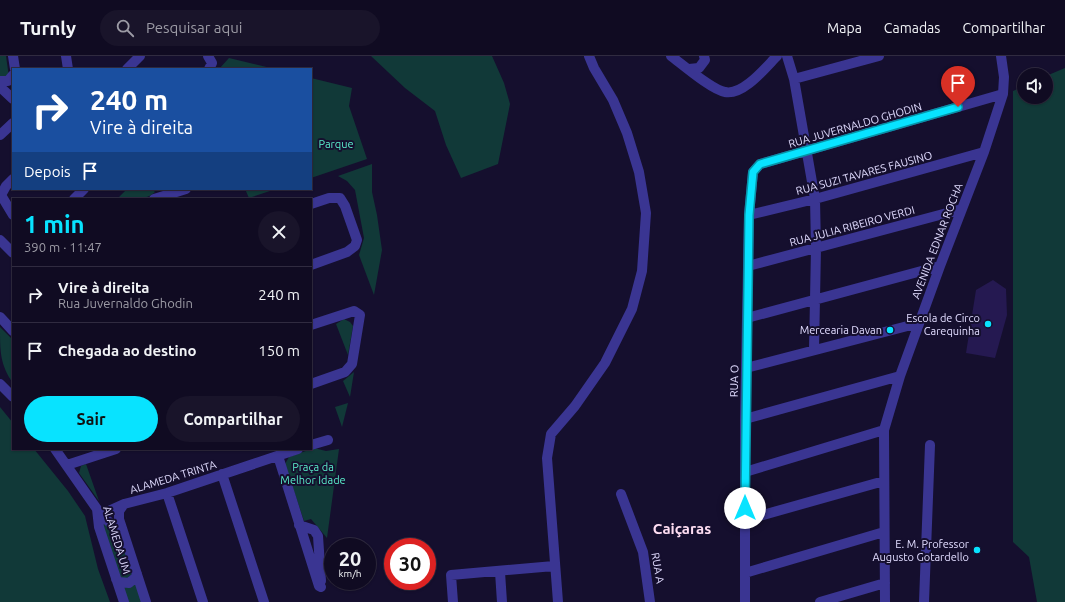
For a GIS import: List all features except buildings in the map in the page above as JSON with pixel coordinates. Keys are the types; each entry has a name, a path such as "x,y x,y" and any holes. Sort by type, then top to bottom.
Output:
{"street":[{"path":"12,56 14,68"},
{"path":"66,56 68,68"},
{"path":"128,68 140,56"},
{"path":"208,56 212,63 210,68"},
{"path":"558,602 554,566 547,458 552,434 575,406 605,363 632,309 642,271 646,213 639,172 627,133 613,100 594,68 589,56"},
{"path":"671,56 716,89 726,93 739,89 752,81 777,56"},
{"path":"689,69 699,68 704,60 704,56"},
{"path":"787,56 794,79 815,199 816,299 814,350"},
{"name":"AVENIDA EDNAR ROCHA","path":"886,602 884,430 900,376 984,152 1003,94 1004,77 1001,56"},
{"path":"794,79 875,57"},
{"path":"0,81 8,82 12,76"},
{"path":"0,86 12,98"},
{"name":"RUA JUVERNALDO GHODIN","path":"760,164 807,152 1003,94"},
{"path":"0,135 12,124"},
{"name":"RUA SUZI TAVARES FAUSINO","path":"749,215 815,199 984,152"},
{"name":"RUA O","path":"745,602 745,419 749,215 753,172 760,164"},
{"path":"9,182 1,195 12,213"},
{"path":"75,198 83,190"},
{"path":"156,198 166,190"},
{"path":"156,198 183,190"},
{"path":"312,204 329,198 340,198 345,206 357,240 355,246 347,252 312,265"},
{"name":"RUA JULIA RIBEIRO VERDI","path":"748,266 962,209"},
{"path":"0,240 12,253"},
{"path":"747,318 940,266"},
{"path":"312,325 354,311 360,315 361,321 352,364 345,372 312,384"},
{"path":"0,317 12,330"},
{"path":"746,368 919,324"},
{"path":"745,419 900,376"},
{"path":"0,384 12,396"},
{"path":"745,472 884,430"},
{"path":"312,444 328,440"},
{"path":"924,602 930,445"},
{"name":"ALAMEDA UM","path":"56,450 100,512 99,527 124,602"},
{"path":"67,465 113,450"},
{"name":"ALAMEDA TRINTA","path":"100,512 167,493 295,450"},
{"path":"278,456 319,586 321,587 318,536 314,530 300,525"},
{"path":"222,474 264,602"},
{"path":"745,520 884,481"},
{"path":"167,493 203,602"},
{"name":"RUA A","path":"621,494 643,552 650,602"},
{"path":"124,504 119,511 119,519 146,602"},
{"path":"100,512 125,538"},
{"path":"745,572 884,532"},
{"path":"453,602 451,575 500,572 554,566"},
{"path":"500,572 502,602"},
{"path":"116,579 119,582 129,583 136,577 137,574"},
{"path":"820,602 885,583"}],"green space":[{"path":"0,56 6,56 9,77 0,77"},
{"path":"371,56 492,56 504,83 510,104 498,164 461,178 446,145 435,111 405,88"},
{"path":"229,58 271,68 220,68"},
{"path":"1065,68 1065,602 1037,602 1029,557 1013,542 1013,91 1017,89 1017,104 1053,104 1053,73"},
{"name":"Parque","path":"312,78 352,88 349,106 367,159 312,178"},
{"path":"372,164 372,192 382,250 374,295 359,255 364,238 355,190 347,181 338,176"},
{"path":"126,190 153,190 155,192 152,195 142,198 118,198"},
{"path":"245,190 273,190 249,198"},
{"path":"344,319 350,322 353,326 348,355 336,324"},
{"path":"0,327 12,339 12,381 3,364 0,343"},
{"path":"354,372 350,397 343,381"},
{"path":"348,403 342,427 335,407"},
{"path":"0,407 12,422 12,450 35,450 68,491 85,516 98,569 110,602 0,602"},
{"name":"Praça da Melhor Idade","path":"314,448 326,451 339,449 327,538 311,519 304,521 285,464 289,457 312,450"},
{"path":"86,464 99,501 79,473 81,466"},
{"path":"103,521 121,537 132,574 126,579 118,576 102,526"},
{"path":"136,582 143,602 127,602 122,587"}],"place":[{"name":"Escola de Circo Carequinha","path":"988,324"},
{"name":"Mercearia Davan","path":"890,330"},
{"name":"E. M. Professor Augusto Gotardello","path":"977,550"}],"district":[{"name":"Caiçaras","path":"682,528"}],"route":[{"path":"745,508 745,419 749,215 750,184 753,172 760,164 807,152 958,107"}]}
